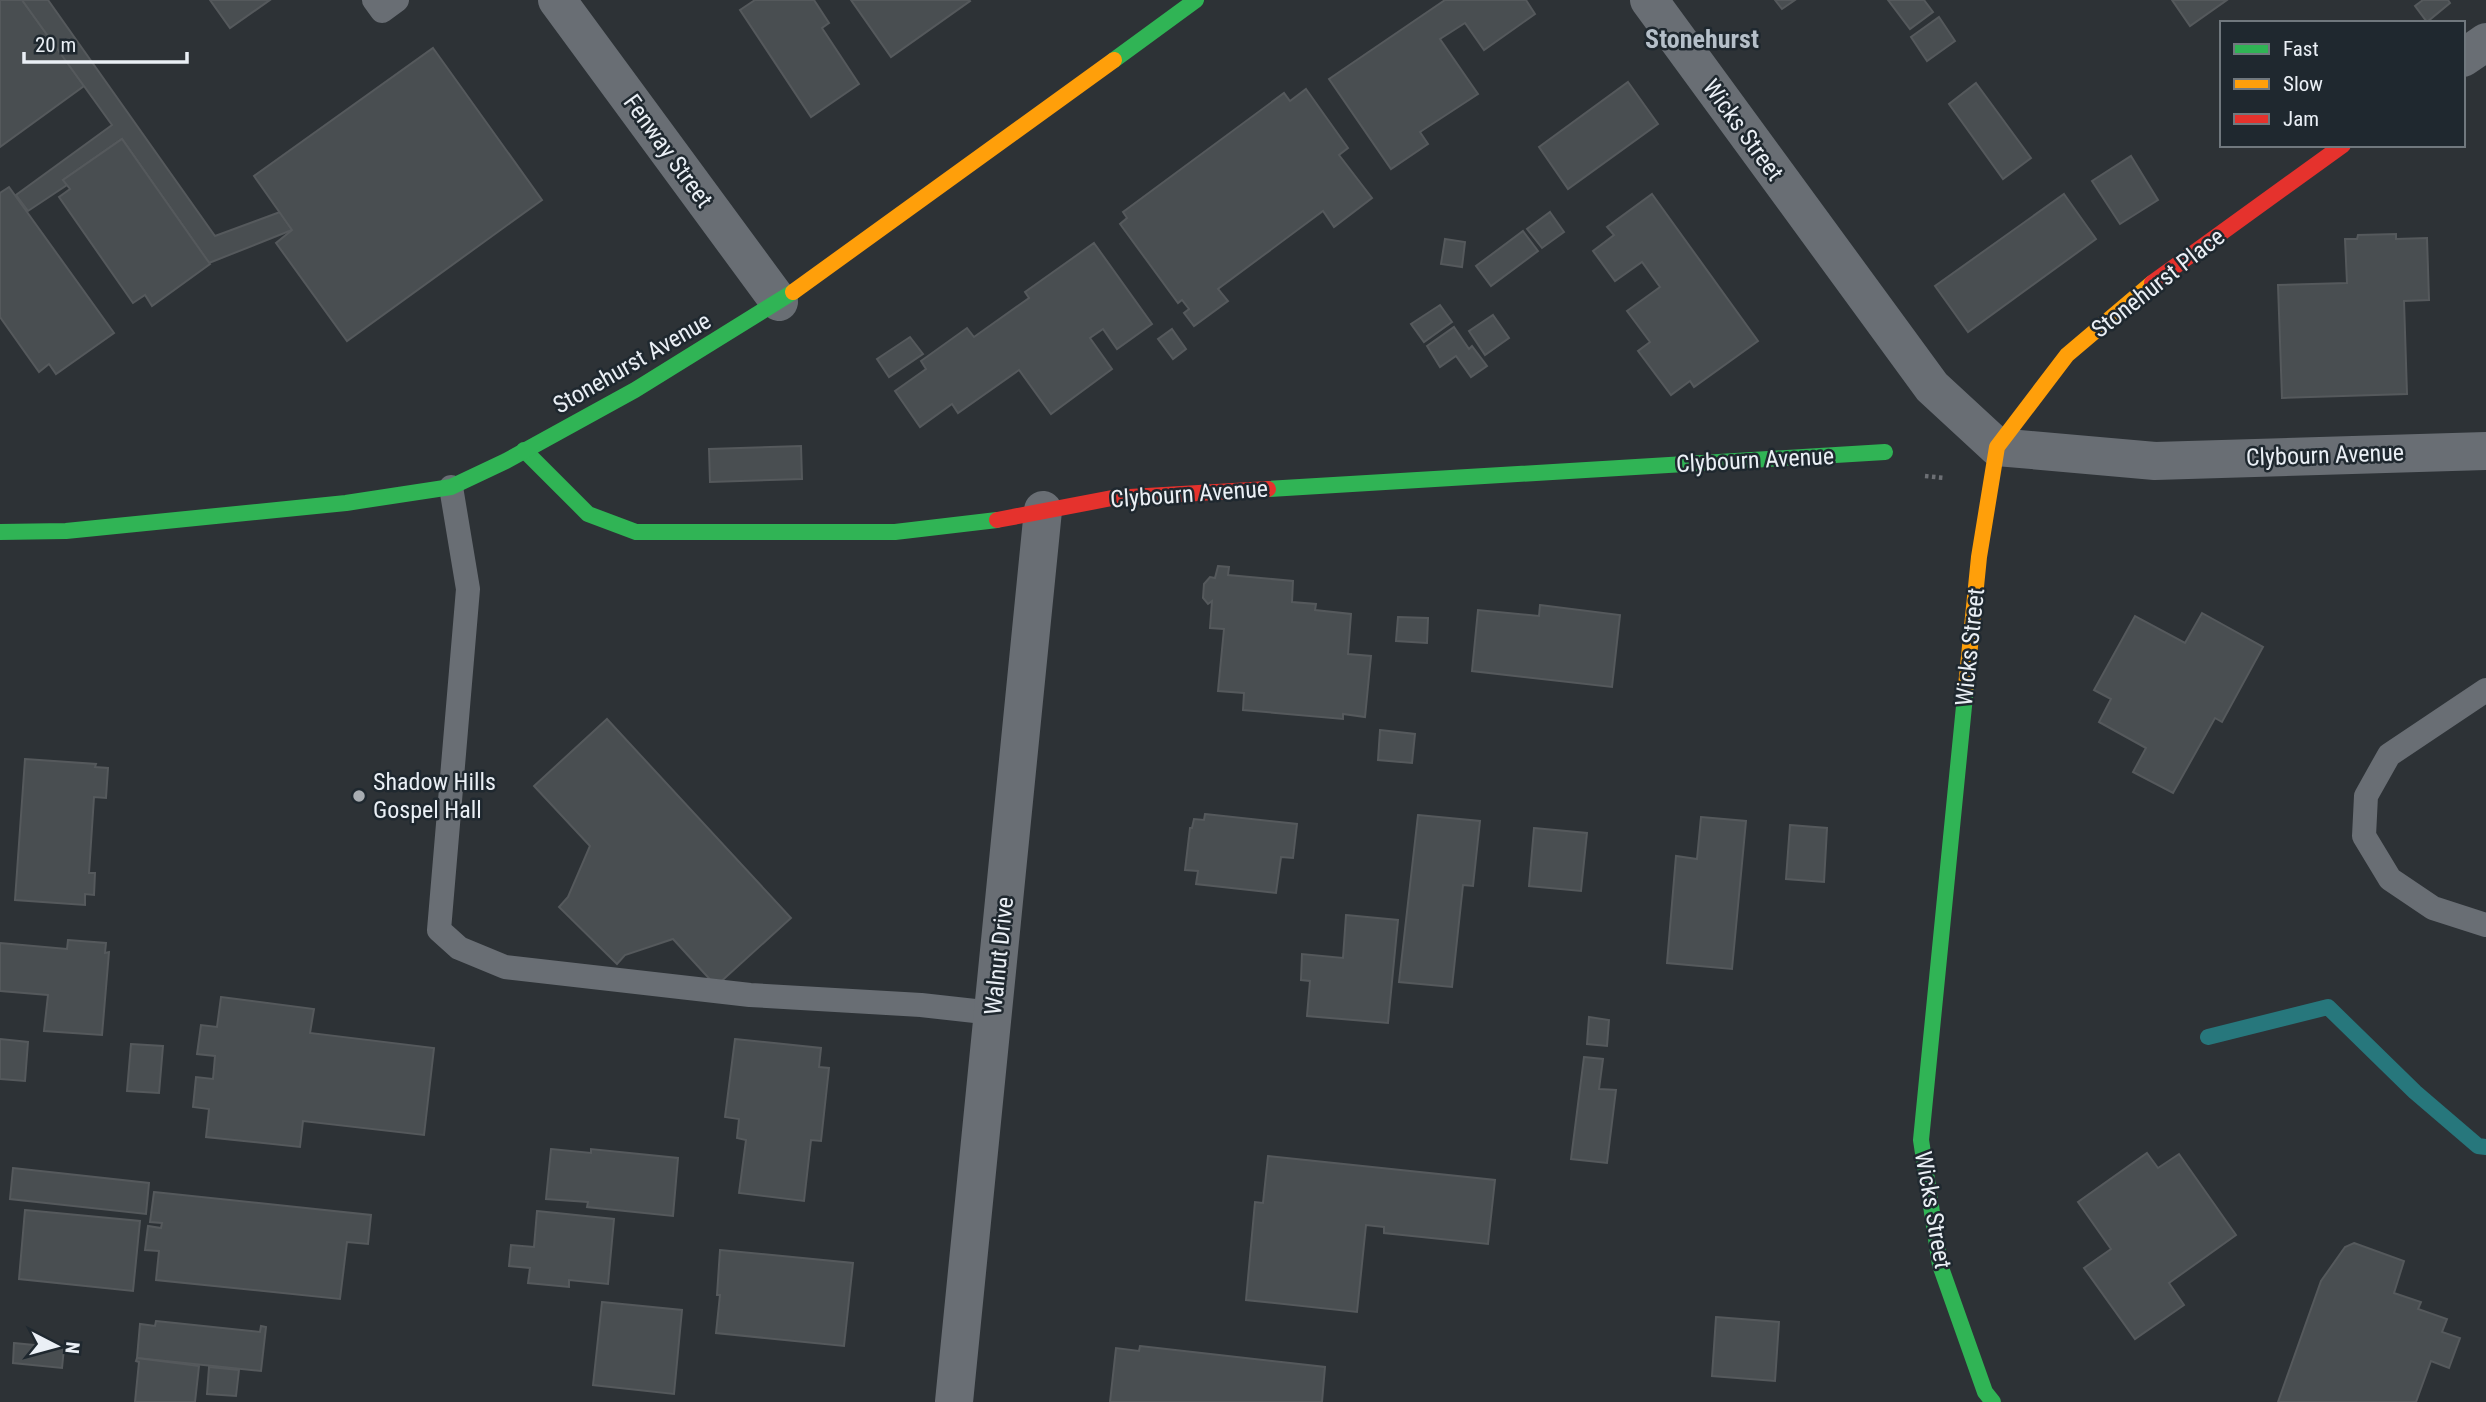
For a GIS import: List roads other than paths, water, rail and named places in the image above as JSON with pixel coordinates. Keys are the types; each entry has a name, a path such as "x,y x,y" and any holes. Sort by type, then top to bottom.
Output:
{"street":[{"name":"Fenway Street","path":"557,0 779,302"},
{"name":"Stonehurst Avenue","path":"0,532 80,530 346,503 451,487 635,390 779,302 1196,0"},
{"name":"Wicks Street","path":"1648,0 1932,387 1994,464 1979,557 1921,1140 1940,1265 1985,1392 1993,1402"},
{"path":"2465,57 2486,42"},
{"name":"Stonehurst Place","path":"1994,464 2067,355 2150,285 2340,147"},
{"name":"Clybourn Avenue","path":"524,450 588,514 636,531 895,532 996,520 1112,498 1885,452"},
{"name":"Clybourn Avenue","path":"1994,464 2486,451"},
{"name":"Walnut Drive","path":"954,1402 1043,510"}],"lane":[{"path":"374,0 382,11 397,0"},
{"path":"451,487 468,589 439,930 459,948 505,967 750,995 921,1005 993,1013"},
{"path":"2486,690 2389,755 2366,796 2364,836 2390,879 2433,908 2486,925"}],"waterway":[{"path":"2208,1037 2328,1007 2415,1092 2478,1146 2486,1147"}],"place":[{"name":"Shadow Hills Gospel Hall","path":"359,796"}],"district":[{"name":"Stonehurst","path":"1702,39"}]}
